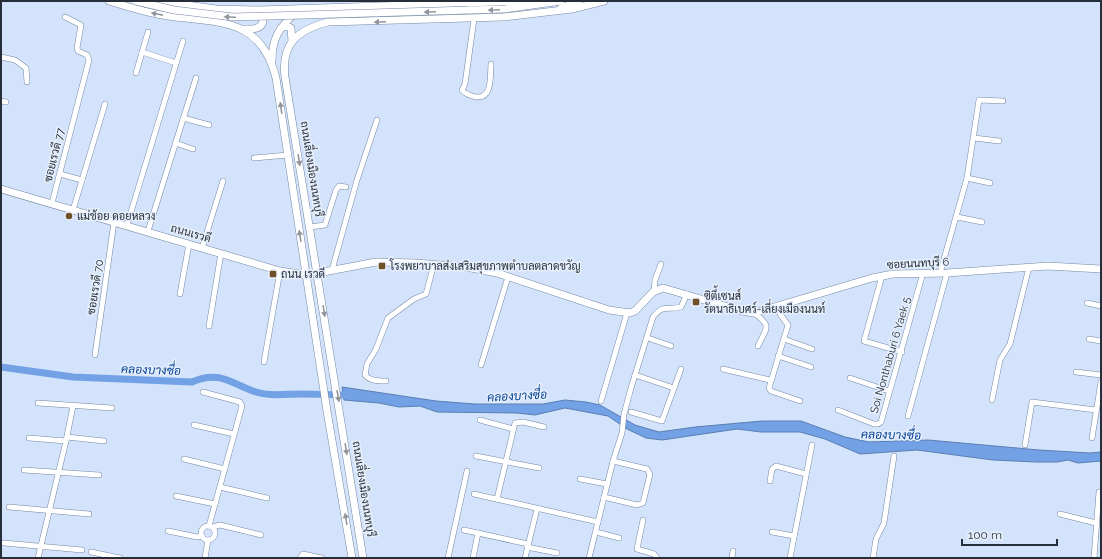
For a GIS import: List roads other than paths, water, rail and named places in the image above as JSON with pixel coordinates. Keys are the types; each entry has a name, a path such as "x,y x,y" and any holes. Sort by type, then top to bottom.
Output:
{"main road":[{"name":"ถนนเลี่ยงเมืองนนทบุรี","path":"109,1 141,11 221,23 244,29 260,43 272,63"},
{"path":"136,1 174,10 233,17 505,9 560,1"},
{"path":"158,1 201,4 248,10 307,10 528,1"},
{"path":"546,13 579,1"},
{"path":"292,41 305,30 328,22 474,19 546,13 572,9 604,1"},
{"path":"244,29 257,29 263,22 262,18 248,10"},
{"name":"ถนนเลี่ยงเมืองนนทบุรี","path":"298,10 281,28 272,45 272,63 288,155 327,411 352,558"},
{"path":"281,28 286,26 291,28 292,41"},
{"name":"ถนนเลี่ยงเมืองนนทบุรี","path":"292,41 285,57 284,66 363,558"},
{"name":"ถนนเรวดี","path":"1,189 280,271 306,275"},
{"path":"318,273 376,262 434,264 475,268 508,277 609,310 628,313 635,311 654,291"},
{"name":"ซอยนนทบุรี 6","path":"654,291 663,288 742,311 754,313 882,276 1029,267 1063,266 1101,269"}],"street":[{"path":"307,10 309,1"},
{"name":"ซอยเรวดี 77","path":"52,203 89,58 86,54 78,51 77,48 81,25 65,17"},
{"path":"474,19 465,84 462,90 464,93 478,97 485,95 490,89 491,64"},
{"path":"136,73 148,32"},
{"path":"127,225 183,41"},
{"path":"142,52 176,63"},
{"path":"1,57 15,60 26,68 27,82"},
{"path":"148,231 196,78"},
{"path":"908,416 968,178 979,100 1003,101"},
{"path":"73,210 105,104"},
{"path":"184,118 209,125"},
{"path":"332,270 357,180 377,120"},
{"path":"974,138 1000,141"},
{"path":"176,144 193,149"},
{"path":"254,158 288,155"},
{"path":"60,174 82,180"},
{"path":"968,178 990,183"},
{"path":"202,248 223,181"},
{"path":"310,227 325,225 336,190 339,186 346,187"},
{"path":"957,217 982,222"},
{"name":"ซอยเรวดี 70","path":"95,355 114,222"},
{"path":"180,294 189,244"},
{"path":"209,326 221,253"},
{"path":"386,381 378,381 367,378 365,375 367,364 376,349 388,318 414,299 426,294 434,264"},
{"path":"654,291 655,280 661,264"},
{"path":"992,400 1000,360 1010,344 1029,267"},
{"path":"264,362 280,271"},
{"name":"Soi Nonthaburi 6 Yaek 5","path":"838,410 878,424 881,422 902,352 923,273"},
{"path":"882,276 864,341 902,352"},
{"path":"481,365 508,277"},
{"path":"589,558 613,461 622,433 624,414 635,375 648,338 653,317 657,312 671,307 681,307 687,294"},
{"path":"1087,304 1101,306"},
{"path":"779,307 780,314 788,323 768,385 770,391 800,401"},
{"path":"601,401 628,313"},
{"path":"754,313 765,320 766,323 766,328 758,346"},
{"path":"648,338 671,346"},
{"path":"784,339 812,349"},
{"path":"1088,339 1101,341"},
{"path":"778,356 811,367"},
{"path":"631,412 662,421 681,369"},
{"path":"723,369 770,380"},
{"path":"1076,372 1101,375"},
{"path":"635,375 674,388"},
{"path":"850,378 889,392"},
{"path":"1092,438 1101,382"},
{"path":"202,392 240,402 242,406 215,504 211,526 215,534 213,538 208,540"},
{"path":"1025,445 1032,402 1096,410"},
{"path":"38,403 112,408"},
{"path":"38,558 59,473 73,406"},
{"path":"480,420 513,428"},
{"path":"497,499 515,423 518,422 544,427"},
{"path":"194,425 234,434"},
{"path":"29,438 104,441"},
{"path":"790,558 812,444"},
{"path":"476,456 540,468"},
{"path":"873,558 876,539 884,523 894,456"},
{"path":"184,459 225,469"},
{"path":"604,497 637,505 643,503 650,474 647,469 613,461"},
{"path":"770,481 772,469 776,466 806,474"},
{"path":"24,470 99,475"},
{"path":"448,558 467,471"},
{"path":"580,479 607,484"},
{"path":"220,487 268,498"},
{"path":"1094,558 1099,492"},
{"path":"474,494 598,522"},
{"path":"176,496 215,504"},
{"path":"8,507 89,514"},
{"path":"525,558 537,509"},
{"path":"1060,514 1096,523"},
{"path":"643,520 637,549 654,554 657,558"},
{"path":"202,536 202,529 220,525 261,535"},
{"path":"464,530 557,553"},
{"path":"168,531 197,537 202,536 208,540"},
{"path":"596,532 619,538"},
{"path":"772,532 794,536"},
{"path":"473,558 478,533"},
{"path":"206,558 208,540"},
{"path":"4,543 82,550"},
{"path":"732,558 733,551"},
{"path":"90,552 120,558"},
{"path":"300,558 303,554 322,558"}],"water":[{"path":"342,387 436,401 475,404 543,404 565,400 586,402 600,405 635,425 659,432 762,421 801,421 845,437 869,442 928,440 1039,450 1090,453 1101,452 1101,461 1078,463 1068,460 1057,462 1036,462 993,460 917,450 860,454 825,439 800,432 761,432 737,429 662,440 646,438 627,429 608,416 565,408 535,415 517,413 437,412 420,406 399,407 379,403 344,400"}],"waterway":[{"name":"คลองบางซื่อ","path":"1,367 73,377 192,382 209,377 217,377 265,394 352,395"}],"place":[{"name":"แม่ช้อย ดอยหลวง","path":"69,216"},
{"name":"โรงพยาบาลส่งเสริมสุขภาพตำบลตลาดขวัญ","path":"382,266"},
{"name":"ถนน เรวดี","path":"273,274"},
{"name":"ซิตี้เซนส์ รัตนาธิเบศร์-เลี่ยงเมืองนนท์","path":"696,302"}]}
